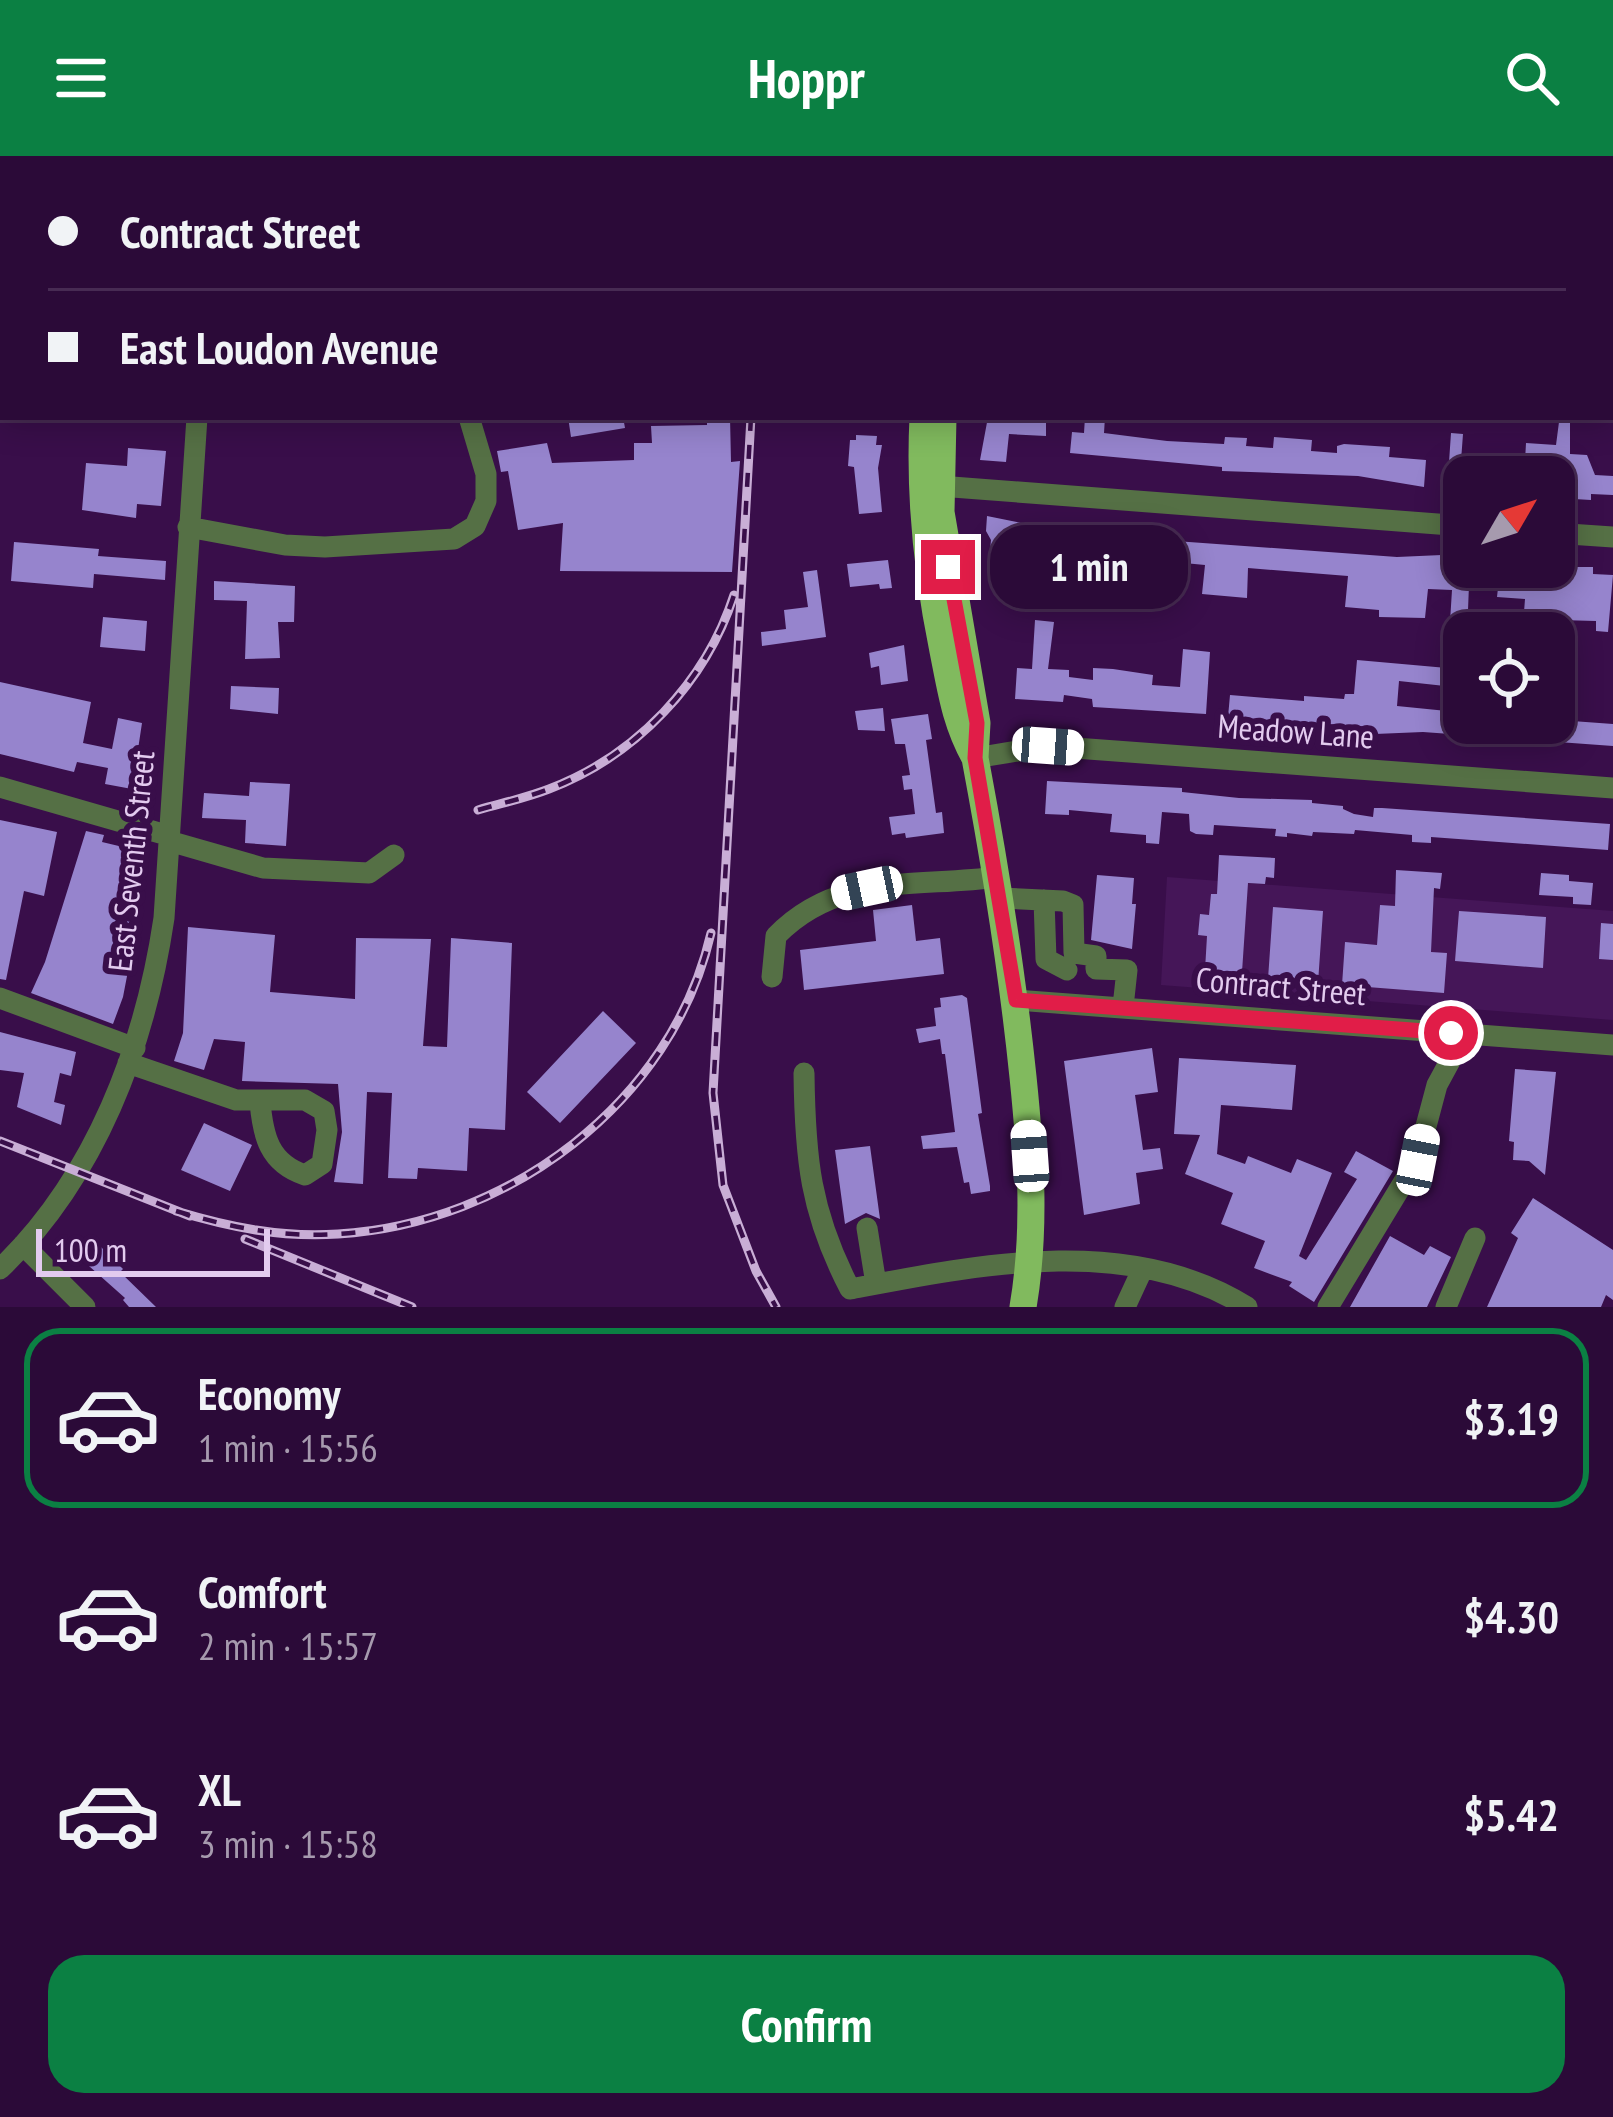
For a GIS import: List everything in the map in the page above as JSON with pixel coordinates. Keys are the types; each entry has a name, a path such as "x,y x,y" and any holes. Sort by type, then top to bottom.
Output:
{"main road":[{"path":"923,420 931,485 977,723 975,758 1016,1000 1030,1156 1030,1263 1023,1307"},
{"path":"931,485 943,420"}],"street":[{"name":"East Seventh Street","path":"0,1268 23,1245 85,1160 132,1056 158,958 197,420"},
{"path":"188,527 325,548 454,539 475,526 486,501 486,474 470,420"},
{"path":"931,485 1443,524"},
{"path":"1575,535 1613,538"},
{"name":"Meadow Lane","path":"975,758 1048,746 1613,788"},
{"path":"0,787 263,868 369,873 394,855"},
{"path":"772,977 776,936 798,917 839,894 884,886 999,888 1073,904 1071,955 1127,970 1123,1006"},
{"path":"0,998 212,1094 260,1102"},
{"name":"Contract Street","path":"1016,1000 1613,1046"},
{"path":"1328,1307 1418,1160 1437,1084 1450,1060 1451,1033"},
{"path":"804,1073 805,1148 819,1224 846,1298 876,1284 989,1263 1087,1262 1143,1268 1201,1283 1247,1307"},
{"path":"867,1228 876,1284"},
{"path":"1446,1307 1475,1238"},
{"path":"23,1245 85,1307"},
{"path":"1125,1307 1143,1268"}],"shaded area":[{"path":"1167,877 1613,911 1613,1020 1161,985"}],"building":[{"path":"568,420 624,420 625,428 571,437"},
{"path":"707,420 730,420 731,462 740,461 732,572 560,571 563,523 518,530 508,471 501,472 497,451 547,443 552,463 634,460 634,443 652,443 651,426 707,425"},
{"path":"987,420 1046,421 1046,436 1009,434 1006,462 980,460"},
{"path":"1085,420 1105,420 1104,433 1167,441 1224,444 1225,437 1247,438 1246,446 1273,448 1274,437 1312,440 1311,451 1337,453 1337,446 1344,444 1390,447 1389,457 1426,460 1424,487 1358,476 1222,471 1222,467 1070,453 1072,432 1084,433"},
{"path":"1559,422 1570,423 1570,454 1587,455 1595,475 1613,476 1613,495 1575,499 1575,456 1525,456 1526,443 1556,445"},
{"path":"1451,433 1463,434 1461,456 1449,456"},
{"path":"856,435 877,436 876,445 882,445 878,468 882,512 859,514 854,467 848,466 850,440 856,440"},
{"path":"128,448 166,451 161,506 137,504 136,518 82,510 86,463 127,466"},
{"path":"987,516 1031,525 1029,547 1065,551 1063,571 1071,572 1072,597 996,594 998,573 988,573"},
{"path":"1106,536 1397,557 1443,555 1443,588 1469,588 1468,610 1500,612 1451,612 1452,590 1428,589 1425,618 1379,617 1379,610 1345,607 1348,576 1248,568 1247,598 1202,594 1205,565 1163,561 1162,570 1132,568 1132,559 1104,557"},
{"path":"14,542 166,561 165,580 94,574 93,588 11,581"},
{"path":"888,560 892,588 880,589 879,584 850,587 847,564"},
{"path":"1575,567 1593,567 1593,574 1613,575 1608,632 1596,631 1596,621 1575,620 1575,612 1524,612 1525,599 1497,597 1498,588 1575,588"},
{"path":"817,570 826,637 762,646 761,632 786,629 784,610 808,607 803,572"},
{"path":"214,581 295,586 294,622 278,622 280,658 245,659 247,601 214,600"},
{"path":"103,617 147,621 145,651 100,647"},
{"path":"1035,620 1054,622 1048,669 1069,670 1069,677 1093,680 1093,668 1113,669 1153,675 1152,685 1180,687 1183,649 1210,652 1206,714 1093,707 1092,699 1064,695 1063,702 1015,699 1017,668 1032,669"},
{"path":"904,645 908,681 881,685 879,666 871,668 869,653"},
{"path":"1357,660 1443,668 1443,686 1399,681 1397,706 1443,711 1443,733 1375,734 1374,727 1228,717 1230,695 1304,701 1304,696 1344,699 1345,694 1354,694"},
{"path":"0,682 91,702 83,743 112,749 118,718 142,723 132,789 105,784 108,768 77,762 74,772 0,754"},
{"path":"231,686 279,688 278,714 230,709"},
{"path":"883,708 885,731 858,730 855,711"},
{"path":"928,714 932,739 926,740 936,813 942,812 944,833 892,835 889,817 915,814 912,789 904,790 902,776 910,775 905,744 895,744 891,719"},
{"path":"1575,721 1613,724 1613,746 1575,743"},
{"path":"1047,781 1312,800 1373,817 1374,808 1382,808 1610,824 1608,850 1431,837 1431,843 1412,842 1412,835 1355,830 1354,834 1313,832 1312,836 1287,833 1287,837 1275,836 1276,829 1214,825 1213,835 1196,834 1190,831 1189,814 1162,812 1159,844 1146,843 1146,835 1110,832 1112,814 1069,810 1069,815 1045,814"},
{"path":"250,782 290,784 286,846 245,843 246,820 202,818 204,793 249,796"},
{"path":"0,820 57,832 44,896 24,891 6,980 0,979"},
{"path":"86,831 104,835 102,842 144,852 123,920 137,924 113,1024 31,993"},
{"path":"1219,855 1275,858 1274,878 1266,877 1265,884 1248,883 1242,972 1205,970 1207,936 1198,935 1200,914 1209,915 1211,894 1217,894"},
{"path":"1396,870 1442,873 1440,889 1434,888 1431,952 1447,953 1444,993 1342,985 1345,942 1377,945 1380,905 1395,906"},
{"path":"1541,873 1593,883 1591,905 1573,904 1573,897 1539,895"},
{"path":"1097,875 1134,878 1132,949 1091,940"},
{"path":"912,905 916,941 940,938 944,974 804,990 800,950 876,941 873,910"},
{"path":"1273,907 1323,911 1318,983 1268,979"},
{"path":"1459,911 1546,917 1543,968 1455,961"},
{"path":"1601,923 1613,924 1613,960 1599,959"},
{"path":"188,927 275,935 270,992 355,999 356,938 431,939 423,1046 447,1047 451,938 512,943 505,1130 469,1128 467,1171 418,1168 417,1179 388,1178 392,1093 367,1092 363,1184 334,1182 342,1132 338,1084 242,1081 245,1042 214,1039 204,1070 174,1061 183,1033"},
{"path":"940,998 967,998 990,1186 990,1191 971,1194 957,1147 923,1149 921,1136 955,1132 940,1039 919,1043 916,1029 936,1026 934,1008 941,1007"},
{"path":"603,1011 636,1043 560,1123 527,1092"},
{"path":"0,1032 76,1052 71,1076 60,1073 54,1102 65,1105 61,1125 17,1107 24,1073 0,1070"},
{"path":"1152,1048 1158,1092 1135,1095 1143,1150 1160,1148 1163,1169 1136,1173 1140,1204 1084,1215 1064,1061"},
{"path":"1179,1058 1296,1065 1292,1110 1221,1105 1217,1154 1245,1164 1248,1156 1291,1173 1297,1159 1332,1173 1299,1256 1306,1260 1357,1179 1344,1172 1356,1151 1393,1171 1314,1302 1289,1286 1292,1282 1254,1268 1265,1241 1221,1224 1233,1193 1185,1174 1200,1135 1174,1134"},
{"path":"1515,1069 1556,1072 1545,1175 1529,1161 1513,1160 1514,1142 1509,1141"},
{"path":"204,1123 252,1145 230,1191 181,1170"},
{"path":"870,1146 880,1219 866,1213 845,1224 835,1150"},
{"path":"1533,1198 1613,1250 1613,1300 1606,1295 1601,1307 1487,1307 1518,1238 1511,1233"},
{"path":"1390,1236 1424,1255 1430,1246 1451,1257 1427,1307 1350,1307"},
{"path":"94,1240 156,1307 129,1307 80,1258"}],"railway":[{"path":"751,420 713,1093 723,1185 756,1271 776,1307"},
{"path":"478,810 581,775 638,736 664,712 706,657 734,595"},
{"path":"176,1211 256,1230 338,1234 401,1225 463,1207 520,1179 574,1143 621,1100 660,1050 691,994 711,933"},
{"path":"0,1141 190,1216"},
{"path":"245,1239 412,1307"}],"route":[{"path":"948,567 977,723 975,758 1016,1000 1451,1033"}]}
